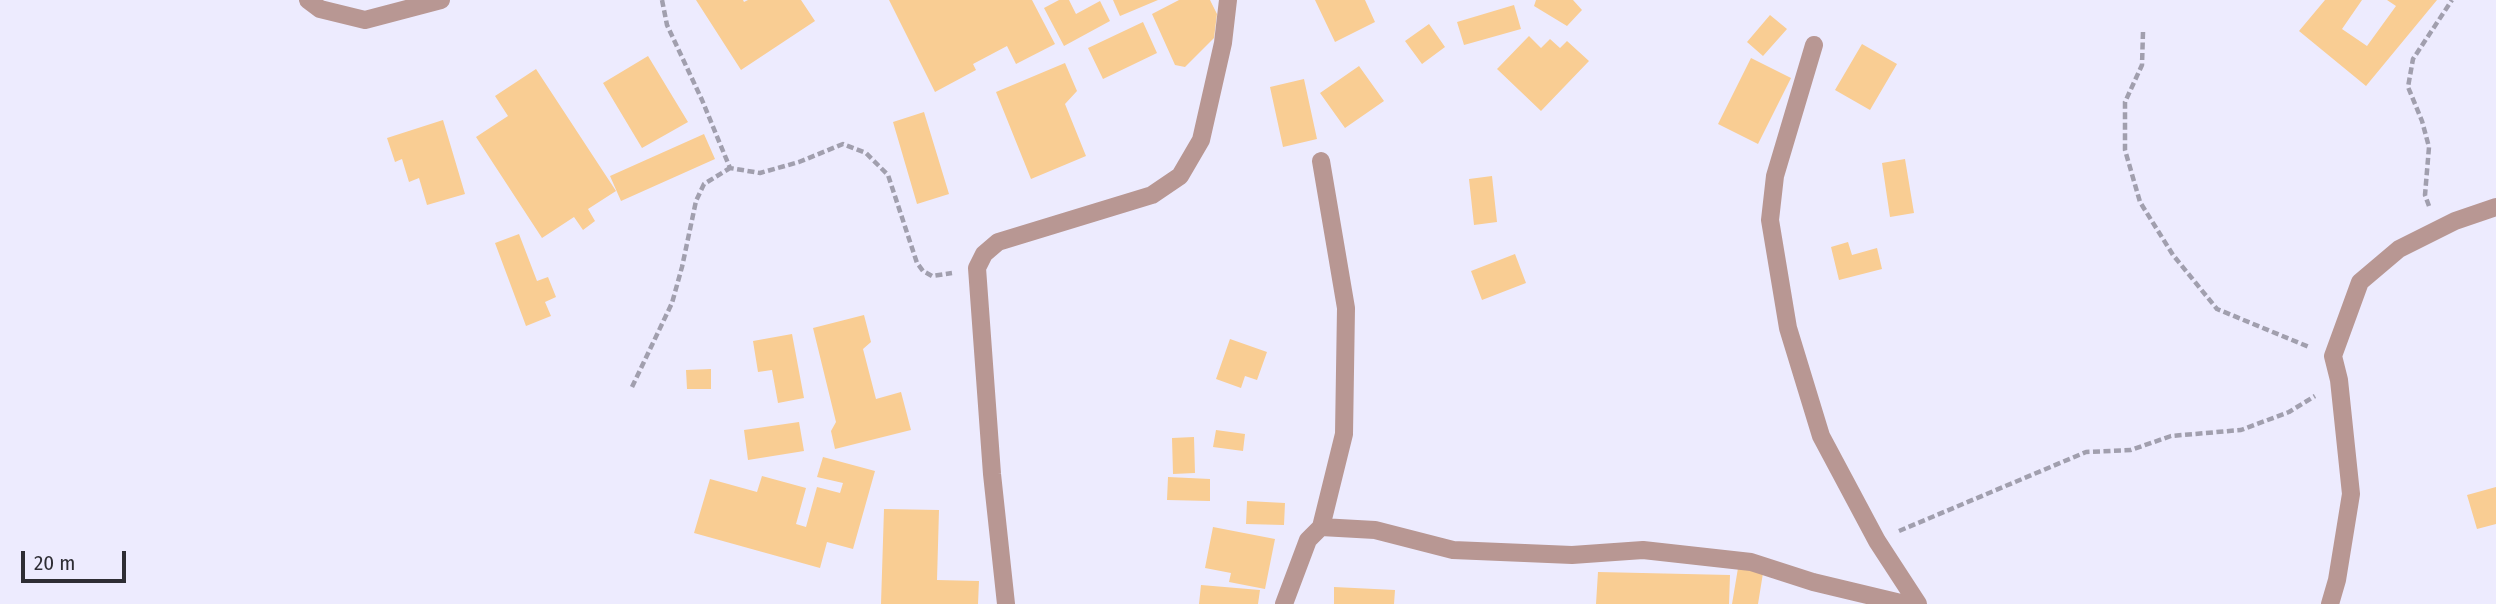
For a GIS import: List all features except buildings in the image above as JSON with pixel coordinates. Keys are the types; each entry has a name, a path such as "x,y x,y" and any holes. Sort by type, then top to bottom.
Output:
{"street":[{"path":"308,0 320,9 365,20 441,0"},
{"path":"1006,604 991,461 977,268 984,254 998,242 1152,195 1180,176 1201,140 1223,43 1228,0"},
{"path":"1814,45 1774,176 1770,220 1788,328 1821,436 1877,541 1918,604"},
{"path":"1284,604 1307,540 1321,527 1344,434 1346,308 1321,161"},
{"path":"2330,604 2337,580 2351,494 2339,380 2333,356 2360,282 2399,249 2439,229 2496,207"},
{"path":"1321,527 1375,530 1453,551 1572,555 1643,550 1751,562 1813,582 1905,604"}],"path":[{"path":"662,0 667,25 730,168"},
{"path":"2439,229 2425,195 2429,147 2408,87 2413,59 2452,0"},
{"path":"2143,32 2142,65 2125,102 2125,150 2140,202 2173,256 2217,309 2333,356"},
{"path":"632,387 672,303 696,201 704,184 730,168 760,173 799,162 844,144 866,153 888,175 917,263 923,271 932,276 977,268"},
{"path":"1877,541 2086,452 2131,450 2171,436 2241,430 2289,412 2339,380"}]}
